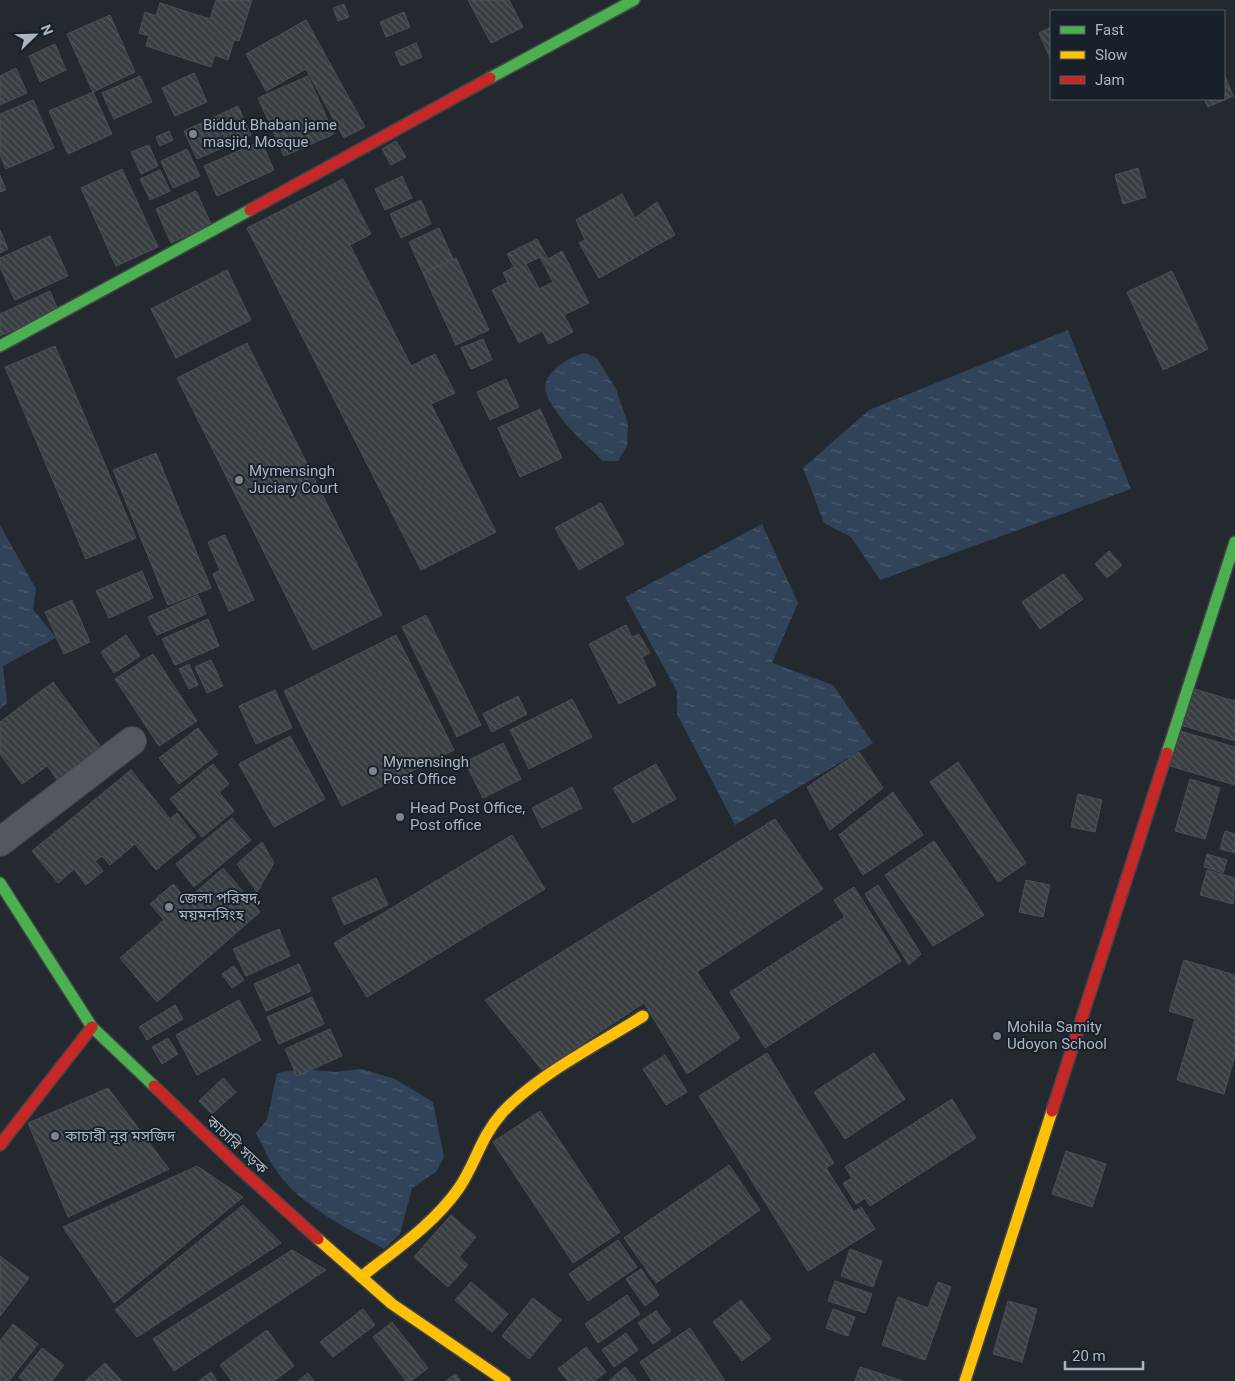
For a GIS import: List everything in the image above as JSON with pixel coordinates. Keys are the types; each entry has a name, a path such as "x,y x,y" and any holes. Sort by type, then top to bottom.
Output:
{"street":[{"path":"0,346 634,0"},
{"path":"965,1381 1235,542"},
{"path":"0,842 132,741"},
{"name":"কাচারি সড়ক","path":"0,883 92,1028 238,1167 392,1304 505,1381"},
{"path":"361,1277 416,1232 444,1206 460,1186 482,1139 502,1112 542,1080 643,1016"},
{"path":"0,1145 92,1028"}],"water":[{"path":"1068,330 1131,489 880,580 851,537 824,523 803,468 869,410"},
{"path":"584,353 597,358 616,389 628,424 627,446 618,461 603,461 579,438 555,410 546,392 548,378 552,372 571,358"},
{"path":"762,524 798,603 772,663 833,685 873,743 735,825 677,714 677,691 625,597"},
{"path":"0,525 36,589 33,609 56,638 3,666 7,703 0,709"},
{"path":"301,1069 334,1072 362,1069 395,1079 433,1102 444,1157 436,1172 412,1188 400,1234 384,1249 333,1220 298,1195 278,1174 256,1133 267,1120 277,1073"}],"building":[{"path":"216,0 252,0 239,41 234,40 228,60 215,55 211,67 146,46 149,36 139,33 145,12 156,16 160,3 210,19"},
{"path":"468,0 509,0 523,27 491,43"},
{"path":"344,4 349,17 338,21 333,8"},
{"path":"404,12 410,27 386,37 380,22"},
{"path":"110,15 135,72 93,92 67,34"},
{"path":"306,20 365,127 344,138 306,69 266,91 246,54"},
{"path":"1050,28 1050,58 1039,33"},
{"path":"416,43 422,57 401,66 395,52"},
{"path":"55,44 66,70 40,82 29,56"},
{"path":"16,68 27,93 0,105 0,76"},
{"path":"194,73 207,102 175,116 162,88"},
{"path":"140,76 152,102 114,119 102,93"},
{"path":"308,76 334,134 284,156 258,98"},
{"path":"1225,76 1233,96 1225,100"},
{"path":"93,92 112,134 68,154 49,111"},
{"path":"33,100 54,148 6,169 0,155 0,114"},
{"path":"1204,100 1224,100 1208,107"},
{"path":"238,106 251,135 197,159 184,131"},
{"path":"169,131 173,140 160,146 156,137"},
{"path":"261,141 274,170 217,196 204,166"},
{"path":"396,141 406,157 391,165 382,149"},
{"path":"149,145 158,166 141,174 131,152"},
{"path":"187,149 200,176 173,188 161,161"},
{"path":"1138,168 1146,197 1123,204 1115,175"},
{"path":"122,169 158,247 116,266 81,188"},
{"path":"160,170 170,191 150,200 140,179"},
{"path":"0,175 6,190 0,192"},
{"path":"402,176 412,198 385,210 375,189"},
{"path":"343,179 371,234 350,245 411,366 435,354 455,393 431,404 496,532 421,570 247,228"},
{"path":"196,191 211,224 171,243 156,209"},
{"path":"622,194 635,218 657,202 675,235 599,278 579,243 585,240 576,220"},
{"path":"421,200 431,224 401,238 390,214"},
{"path":"439,228 453,259 423,273 409,242"},
{"path":"0,230 8,249 0,253"},
{"path":"50,236 68,276 15,300 0,267 0,258"},
{"path":"537,239 548,259 562,251 589,303 564,315 573,332 549,344 542,331 519,343 492,290 508,282 503,273 514,267 507,254","holes":["540,257 553,282 539,289 526,264"]},
{"path":"456,258 489,330 456,345 423,273"},
{"path":"227,270 251,320 176,358 151,309"},
{"path":"1172,271 1208,349 1163,370 1127,292"},
{"path":"50,291 58,310 0,336 0,314"},
{"path":"483,339 492,360 471,369 461,348"},
{"path":"247,343 382,615 313,650 177,378"},
{"path":"55,346 136,538 86,559 5,367"},
{"path":"506,379 519,407 490,420 477,392"},
{"path":"540,409 562,458 520,477 498,428"},
{"path":"156,453 211,588 168,605 113,470"},
{"path":"601,503 624,544 579,570 555,528"},
{"path":"225,535 254,600 229,611 213,574 220,570 208,542"},
{"path":"1109,551 1122,565 1107,578 1095,564"},
{"path":"142,571 153,598 109,618 96,591"},
{"path":"1063,574 1083,599 1040,629 1022,602"},
{"path":"198,595 206,614 157,635 148,617"},
{"path":"72,600 90,642 64,654 45,612"},
{"path":"426,615 481,725 457,737 402,627"},
{"path":"208,619 219,646 175,665 162,639"},
{"path":"626,625 632,637 639,634 650,653 642,657 656,685 619,704 589,644"},
{"path":"126,635 140,656 114,673 101,652"},
{"path":"396,635 454,750 342,806 284,691"},
{"path":"153,654 197,721 159,746 115,679"},
{"path":"211,660 223,686 207,693 195,667"},
{"path":"189,664 198,685 189,689 179,669"},
{"path":"53,682 104,751 60,783 47,766 22,784 0,754 0,722"},
{"path":"1191,688 1235,701 1235,741 1180,725"},
{"path":"275,690 292,728 256,744 239,706"},
{"path":"518,696 527,714 492,732 483,714"},
{"path":"572,699 592,737 529,769 510,730"},
{"path":"198,728 218,754 179,784 159,758"},
{"path":"1180,731 1235,747 1235,785 1170,766"},
{"path":"290,736 325,799 274,827 239,764"},
{"path":"503,743 521,779 483,798 465,762"},
{"path":"859,752 883,788 830,830 807,787"},
{"path":"958,762 1026,863 998,882 930,782"},
{"path":"213,764 229,784 219,792 234,811 202,837 170,799"},
{"path":"656,764 676,799 633,823 613,788"},
{"path":"131,770 170,819 177,813 196,837 156,870 135,844 110,865 102,856 95,861 103,871 86,885 74,869 58,883 32,851"},
{"path":"1190,779 1220,788 1205,839 1175,831"},
{"path":"572,787 582,808 542,828 532,808"},
{"path":"893,792 923,835 863,875 839,835"},
{"path":"1078,794 1102,800 1095,832 1071,827"},
{"path":"232,818 251,840 194,887 176,864"},
{"path":"775,819 823,889 697,972 740,1038 687,1074 644,1003 542,1070 485,1000"},
{"path":"1225,831 1235,834 1235,853 1220,849"},
{"path":"512,835 545,889 367,997 334,943"},
{"path":"934,841 984,915 933,946 885,875"},
{"path":"262,842 274,863 257,892 237,864"},
{"path":"1207,854 1227,860 1223,873 1204,867"},
{"path":"223,868 260,912 157,1002 120,958 164,920 150,904 173,884 187,900"},
{"path":"1207,870 1235,878 1233,904 1200,895"},
{"path":"376,878 388,905 344,925 332,898"},
{"path":"1026,880 1050,885 1043,917 1019,912"},
{"path":"878,885 921,954 909,965 865,894"},
{"path":"854,887 901,961 765,1048 730,992 845,917 834,900"},
{"path":"279,929 290,956 246,976 233,949"},
{"path":"1184,960 1235,975 1235,1055 1224,1094 1177,1080 1195,1019 1169,1011"},
{"path":"299,964 311,991 266,1011 254,984"},
{"path":"234,966 244,980 232,988 222,974"},
{"path":"312,997 324,1024 279,1044 267,1017"},
{"path":"239,1000 261,1040 197,1075 176,1035"},
{"path":"175,1005 183,1019 147,1040 139,1027"},
{"path":"330,1029 342,1056 297,1076 285,1049"},
{"path":"168,1038 178,1054 162,1064 152,1047"},
{"path":"767,1053 834,1163 826,1168 854,1212 861,1207 875,1229 808,1271 699,1096"},
{"path":"874,1053 905,1099 845,1139 814,1092"},
{"path":"665,1055 687,1092 666,1105 643,1069"},
{"path":"223,1078 236,1092 212,1114 199,1101"},
{"path":"108,1088 169,1169 68,1217 28,1123"},
{"path":"952,1099 976,1138 870,1206 865,1198 856,1204 843,1183 852,1178 845,1167"},
{"path":"540,1111 620,1232 573,1263 493,1142"},
{"path":"1066,1151 1106,1164 1092,1207 1052,1194"},
{"path":"729,1165 760,1210 656,1283 624,1238"},
{"path":"197,1166 243,1197 114,1303 63,1227"},
{"path":"243,1205 281,1243 137,1337 115,1310"},
{"path":"451,1215 476,1237 459,1257 468,1265 448,1287 414,1257"},
{"path":"618,1240 637,1267 588,1301 569,1274"},
{"path":"850,1249 882,1261 873,1287 841,1276"},
{"path":"292,1250 326,1270 174,1371 153,1339"},
{"path":"0,1256 29,1278 0,1316"},
{"path":"641,1269 659,1295 645,1306 626,1279"},
{"path":"835,1281 872,1294 865,1313 828,1301"},
{"path":"471,1282 508,1314 492,1332 455,1300"},
{"path":"938,1282 951,1287 925,1360 882,1345 898,1297 928,1308"},
{"path":"627,1295 640,1314 598,1343 585,1324"},
{"path":"533,1298 561,1320 529,1359 502,1336"},
{"path":"741,1300 771,1339 742,1361 713,1322"},
{"path":"1008,1301 1037,1309 1022,1362 993,1354"},
{"path":"363,1309 375,1325 333,1357 320,1342"},
{"path":"833,1309 855,1317 848,1336 826,1328"},
{"path":"656,1311 671,1331 653,1344 638,1323"},
{"path":"392,1322 428,1368 411,1381 406,1381 373,1337"},
{"path":"13,1324 38,1344 9,1381 0,1381 0,1341"},
{"path":"690,1328 725,1381 652,1381 640,1362"},
{"path":"267,1330 294,1366 274,1381 232,1381 220,1365"},
{"path":"626,1333 638,1350 614,1367 602,1350"},
{"path":"586,1347 606,1372 594,1381 568,1381 558,1369"},
{"path":"42,1348 64,1365 52,1381 24,1381 19,1377"},
{"path":"105,1363 122,1381 85,1381"},
{"path":"625,1367 637,1381 609,1381"},
{"path":"860,1367 903,1381 855,1381"},
{"path":"211,1372 217,1381 199,1381"},
{"path":"308,1373 314,1381 298,1381"},
{"path":"455,1374 461,1381 446,1381"}],"traffic: fast":[{"path":"490,78 634,0"},
{"path":"0,346 250,210"},
{"path":"1167,753 1235,542"},
{"path":"0,883 92,1027 154,1086"}],"traffic: slow":[{"path":"361,1277 426,1225 449,1201 465,1179 488,1132 502,1113 516,1099 550,1073 643,1016"},
{"path":"965,1381 1052,1111"},
{"path":"318,1239 392,1304 505,1381"}],"traffic: jam":[{"path":"250,210 490,78"},
{"path":"1052,1111 1167,753"},
{"path":"0,1145 92,1027"},
{"path":"154,1086 238,1167 318,1239"}],"place":[{"name":"Biddut Bhaban jame masjid, Mosque","path":"193,134"},
{"name":"Mymensingh Juciary Court","path":"239,480"},
{"name":"Mymensingh Post Office","path":"373,771"},
{"name":"Head Post Office, Post office","path":"400,817"},
{"name":"জেলা পরিষদ, ময়মনসিংহ","path":"169,907"},
{"name":"Mohila Samity Udoyon School","path":"997,1036"},
{"name":"কাচারী নূর মসজিদ","path":"55,1136"}]}
